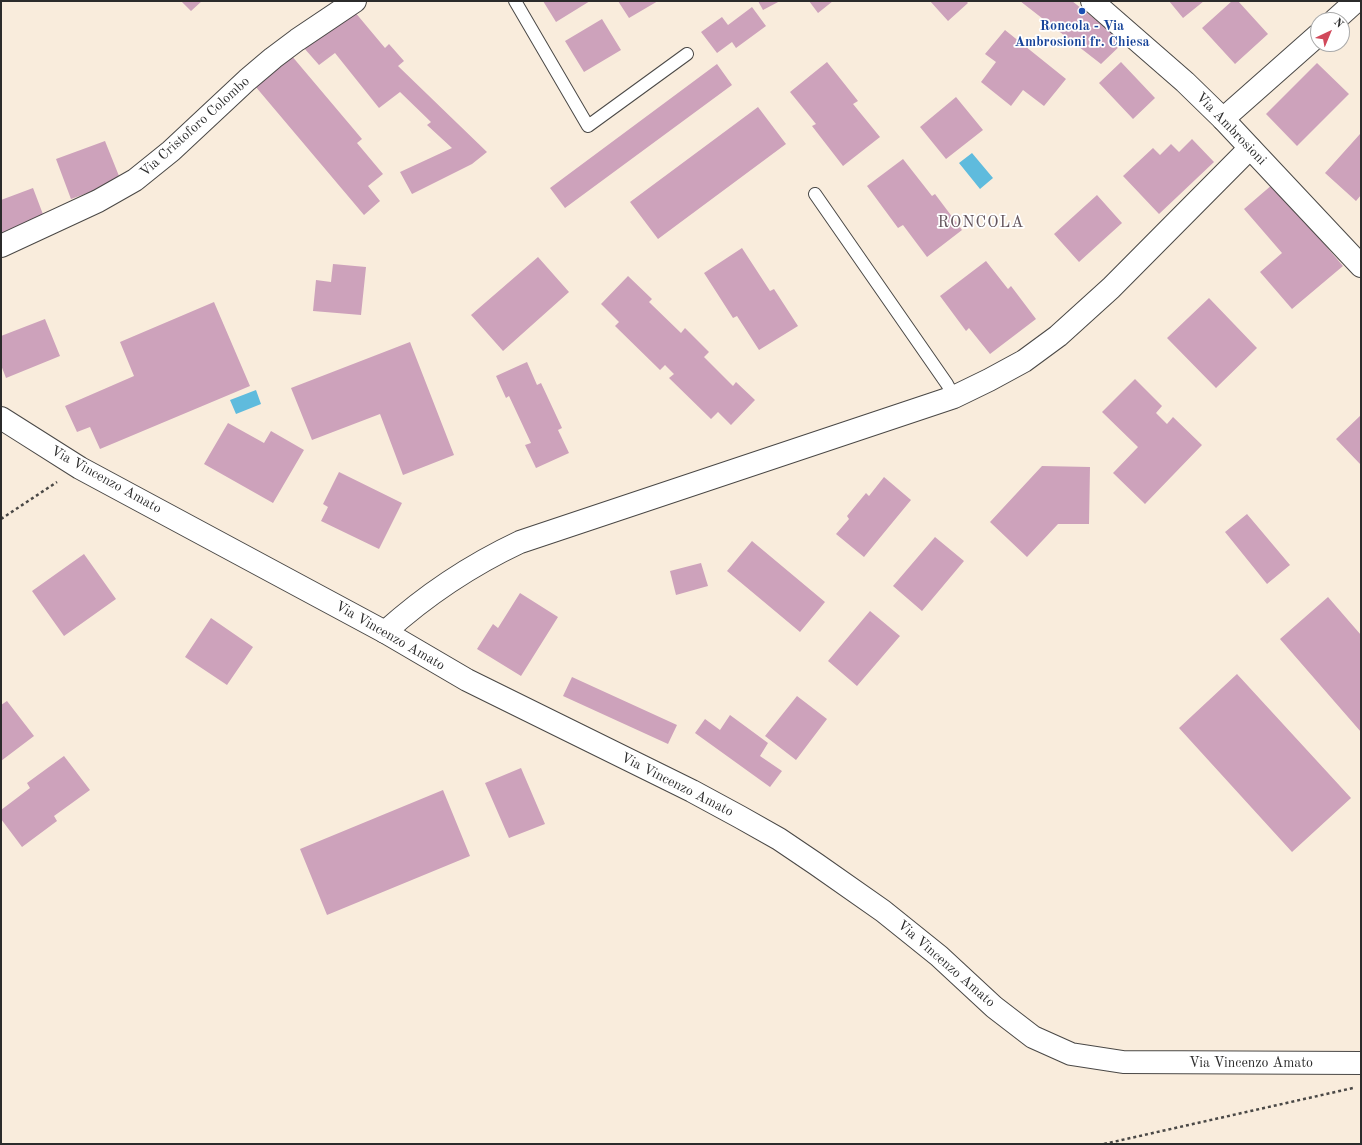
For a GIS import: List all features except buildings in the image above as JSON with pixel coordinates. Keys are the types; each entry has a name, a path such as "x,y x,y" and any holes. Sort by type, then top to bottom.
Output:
{"street":[{"name":"Via Cristoforo Colombo","path":"1,246 98,201 135,180 171,151 247,80 273,58 297,40 356,1"},
{"name":"Via Ambrosioni","path":"1092,1 1185,82 1223,119 1361,266"},
{"path":"1344,12 1356,1"},
{"path":"1223,119 1310,42"},
{"path":"386,632 422,600 466,570 524,540 954,397 1024,361 1058,336 1116,284 1250,148"},
{"name":"Via Vincenzo Amato","path":"1,418 80,468 386,632 479,686 692,791 779,840 827,871 883,911 938,956 994,1007 1033,1037 1071,1054 1123,1062 1361,1063"}],"lane":[{"path":"515,1 588,126 687,54"},
{"path":"814,194 947,384 954,397"}],"path":[{"path":"1,520 80,468"},
{"path":"1104,1144 1353,1088"}],"water":[{"path":"972,153 993,178 980,189 959,163"},
{"path":"256,390 261,404 236,414 230,400"}],"place":[{"name":"Roncola - Via Ambrosioni fr. Chiesa","path":"1082,11"}],"district":[{"name":"RONCOLA","path":"981,223"}]}
